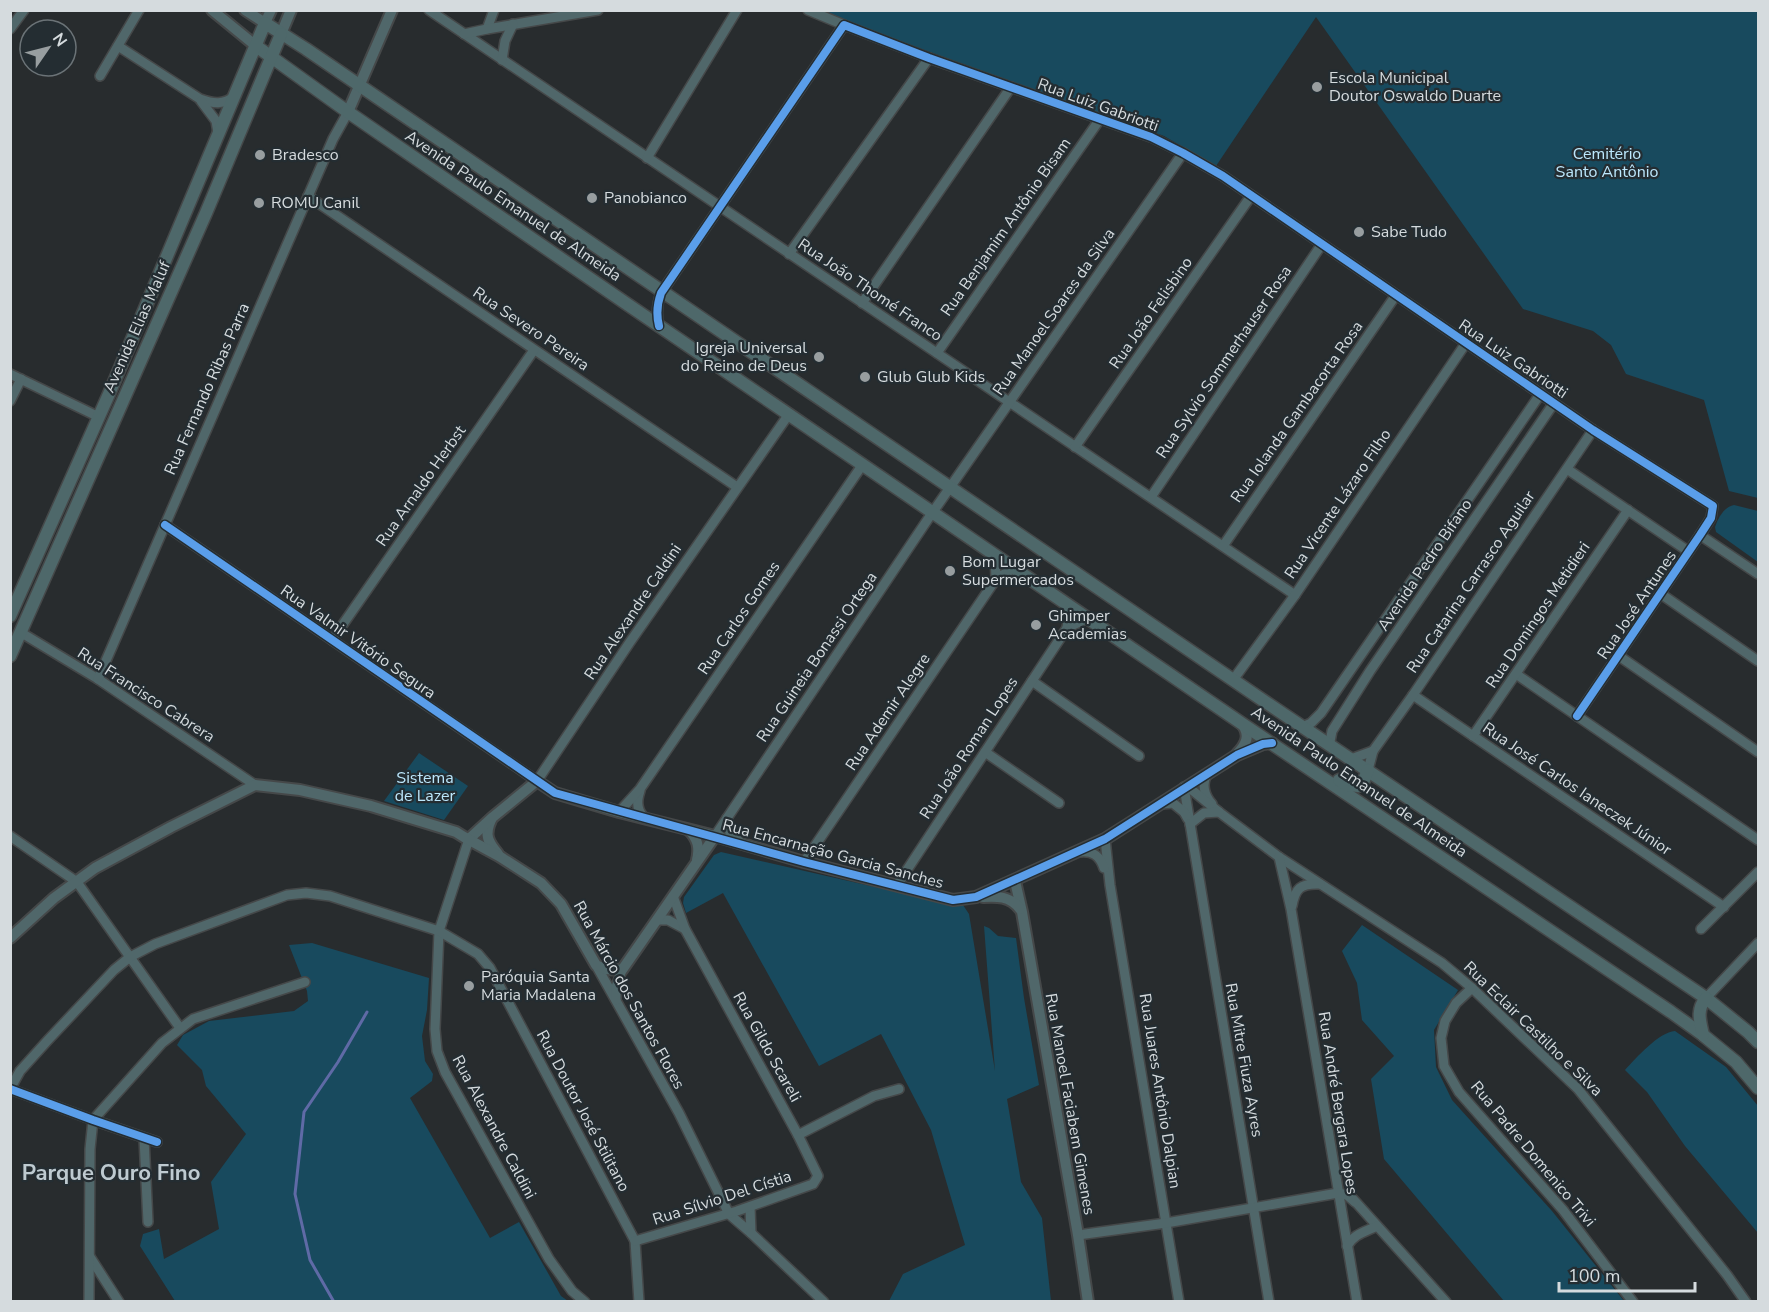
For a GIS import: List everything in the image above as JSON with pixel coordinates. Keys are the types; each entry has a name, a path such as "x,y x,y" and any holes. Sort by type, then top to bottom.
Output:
{"main road":[{"name":"Avenida Elias Maluf","path":"10,616 99,417 265,23"},
{"name":"Avenida Paulo Emanuel de Almeida","path":"265,23 1302,727 1706,998 1758,1042"},
{"name":"Avenida Elias Maluf","path":"10,656 15,632 206,213 281,33"},
{"name":"Avenida Paulo Emanuel de Almeida","path":"256,46 348,112 932,513 1703,1035 1736,1062 1758,1088"},
{"path":"206,213 217,172 207,161"},
{"path":"1288,753 1313,763 1347,785 1362,784 1368,770"},
{"path":"1703,1035 1699,1009 1706,998"}],"street":[{"path":"10,30 24,10"},
{"path":"100,76 139,10"},
{"path":"212,10 256,46"},
{"path":"246,10 265,23"},
{"name":"Avenida Elias Maluf","path":"265,23 271,10"},
{"name":"Avenida Elias Maluf","path":"281,33 291,10"},
{"path":"348,112 392,10"},
{"name":"Rua João Thomé Franco","path":"429,10 1295,595"},
{"path":"487,29 494,10"},
{"path":"465,34 598,10"},
{"path":"647,158 737,10"},
{"name":"Rua Luiz Gabriotti","path":"808,10 929,58 1151,137 1183,153 1223,176 1593,430 1713,506"},
{"path":"502,60 513,24"},
{"path":"659,326 657,317 661,293 844,25"},
{"path":"118,46 200,99 212,103 223,103 236,96"},
{"path":"789,254 929,58"},
{"path":"862,303 1011,87"},
{"path":"200,99 216,121 218,135"},
{"name":"Rua Fernando Ribas Parra","path":"98,679 333,139 348,112"},
{"name":"Rua Benjamim Antônio Bisam","path":"937,353 1100,119"},
{"name":"Rua Manoel Soares da Silva","path":"950,488 1183,153"},
{"name":"Rua Severo Pereira","path":"308,196 737,488"},
{"name":"Rua João Felisbino","path":"1075,447 1251,196"},
{"name":"Rua Sylvio Sommerhauser Rosa","path":"1150,497 1322,244"},
{"name":"Rua Iolanda Gambacorta Rosa","path":"1223,546 1396,296"},
{"name":"Rua Vicente Lázaro Filho","path":"1233,680 1295,595 1466,343"},
{"name":"Rua Arnaldo Herbst","path":"332,640 534,350"},
{"path":"10,374 99,417"},
{"path":"10,401 21,379"},
{"name":"Avenida Pedro Bifano","path":"1302,727 1311,723 1321,713 1541,393"},
{"name":"Avenida Pedro Bifano","path":"1332,747 1330,742 1332,731 1370,672 1554,403"},
{"name":"Rua Alexandre Caldini","path":"585,1302 572,1291 549,1259 445,1072 437,1051 435,1029 439,931 470,839 537,781 630,642 789,414"},
{"name":"Rua Catarina Carrasco Aguilar","path":"1368,770 1373,751 1593,430"},
{"name":"Rua Carlos Gomes","path":"619,812 640,789 863,464"},
{"path":"1566,469 1689,551"},
{"path":"932,513 950,488"},
{"name":"Rua José Antunes","path":"1577,716 1700,535 1711,518 1713,506"},
{"name":"Rua Domingos Metidieri","path":"1473,736 1628,510"},
{"name":"Rua Guineia Bonassi Ortega","path":"616,1002 616,987 622,970 932,513"},
{"name":"Rua Valmir Vitório Segura","path":"165,525 537,781"},
{"path":"1700,535 1758,574"},
{"path":"995,555 996,579"},
{"name":"Rua Ademir Alegre","path":"804,862 996,579 1014,568"},
{"path":"1661,594 1758,661"},
{"name":"Rua João Roman Lopes","path":"897,885 1067,628 1070,606"},
{"path":"1067,628 1088,618"},
{"name":"Rua Francisco Cabrera","path":"15,632 98,679 255,784"},
{"path":"1619,656 1758,752"},
{"path":"1356,662 1370,672"},
{"path":"1516,674 1758,840"},
{"path":"1032,681 1139,756"},
{"name":"Rua José Carlos Ianeczek Júnior","path":"1413,695 1724,907"},
{"path":"1237,754 1243,748 1247,738 1246,728 1241,723"},
{"name":"Rua Encarnação Garcia Sanches","path":"537,781 555,794 953,900 976,897 1094,845 1237,754 1272,742"},
{"path":"1351,759 1373,751"},
{"path":"985,752 1059,803"},
{"name":"Rua Eclair Castilho e Silva","path":"1209,772 1204,779 1203,786 1209,800 1219,813"},
{"path":"10,938 54,898 104,863 255,784"},
{"name":"Rua Márcio dos Santos Flores","path":"255,784 300,790 371,806 456,832 541,883 561,904 596,965 679,1113 729,1214 824,1302"},
{"name":"Rua Eclair Castilho e Silva","path":"1185,787 1299,870 1442,963 1472,988 1578,1089 1721,1267 1746,1302"},
{"name":"Rua Mitre Fiuza Ayres","path":"1185,787 1269,1302"},
{"path":"640,789 637,804 642,815 647,819"},
{"path":"1157,805 1173,803 1179,807 1190,824 1204,813 1219,813"},
{"path":"493,817 487,829 488,840 499,856"},
{"path":"727,818 730,833 742,844"},
{"path":"689,830 696,839 698,847 699,854 696,864"},
{"path":"10,836 77,882 180,1028"},
{"name":"Rua Juares Antônio Dalpian","path":"1105,839 1110,885 1179,1302"},
{"name":"Rua Juares Antônio Dalpian","path":"1094,845 1110,885"},
{"path":"1078,852 1087,851 1095,854 1101,860"},
{"name":"Rua André Bergara Lopes","path":"1279,856 1291,909 1357,1302"},
{"path":"1284,877 1291,866 1299,870"},
{"name":"Rua André Bergara Lopes","path":"1291,909 1299,870"},
{"path":"1701,929 1758,872"},
{"name":"Rua Manoel Faciabem Gimenes","path":"1014,881 1022,912 1088,1302"},
{"path":"1295,892 1306,885 1320,884"},
{"name":"Rua Doutor José Stilitano","path":"11,1089 20,1071 114,970 130,957 155,944 287,895 306,893 330,896 439,931 478,954 490,968 635,1241 639,1302"},
{"name":"Rua Gildo Scareli","path":"673,896 685,929 798,1135 818,1176 816,1181"},
{"path":"976,897 1003,897 1015,903 1022,912"},
{"path":"657,920 668,920 685,929"},
{"path":"1706,998 1758,943"},
{"path":"596,965 605,969 622,970"},
{"path":"89,1302 90,1149 93,1120 162,1043 180,1028 194,1019 305,982"},
{"name":"Rua Padre Domenico Trivi","path":"1472,988 1456,1003 1444,1021 1441,1038 1444,1066 1459,1092 1563,1209 1633,1302"},
{"path":"11,1089 156,1142"},
{"path":"798,1135 874,1096 899,1089"},
{"path":"144,1138 148,1222"},
{"path":"1335,1174 1355,1202"},
{"name":"Rua Sílvio Del Cístia","path":"635,1241 729,1214 816,1181"},
{"path":"1078,1235 1167,1223 1338,1193 1347,1195 1355,1202 1446,1302"},
{"path":"750,1207 751,1233"},
{"path":"1347,1246 1357,1235 1377,1226"},
{"path":"90,1257 119,1302"}],"green space":[{"name":"Cemitério Santo Antônio","path":"816,11 1758,11 1758,498 1729,491 1704,400 1626,374 1611,345 1593,331 1523,309 1316,17 1216,166 1164,136"},
{"path":"1734,505 1758,511 1758,562 1716,532 1715,527 1724,510"},
{"name":"Sistema de Lazer","path":"419,753 468,786 444,820 384,801"},
{"path":"721,852 954,905 963,905 969,914 995,1071 984,926 998,936 1016,938 1039,1085 1007,1099 1021,1182 1042,1218 1051,1301 889,1301 903,1274 965,1245 931,1130 881,1034 819,1066 723,893 686,913 684,897 714,855"},
{"path":"1362,925 1458,990 1434,1030 1436,1067 1452,1100 1552,1211 1624,1301 1504,1301 1384,1159 1371,1079 1394,1056 1362,1020 1357,983 1342,951"},
{"path":"312,943 429,978 427,1010 422,1036 425,1061 433,1074 432,1081 410,1098 490,1238 519,1222 561,1296 568,1301 175,1301 140,1246 143,1234 159,1229 164,1259 219,1229 211,1182 246,1134 206,1086 202,1070 177,1045 183,1035 209,1021 294,1011 308,1001 307,991 289,945"},
{"path":"1675,1031 1726,1067 1758,1106 1758,1233 1685,1146 1647,1092 1625,1070 1655,1041"}],"waterway":[{"path":"334,1302 310,1260 295,1194 304,1112 338,1062 367,1012"}],"cycle path":[{"path":"659,326 657,309 661,293 844,25 929,58 1151,137 1223,176 1593,430 1713,506 1711,518 1700,535 1577,716"},
{"path":"165,525 555,793 804,862 953,900 976,897 1105,839 1237,755 1263,744 1272,743"},
{"path":"10,1089 157,1142"}],"place":[{"name":"Escola Municipal Doutor Oswaldo Duarte","path":"1317,87"},
{"name":"Bradesco","path":"260,155"},
{"name":"Panobianco","path":"592,198"},
{"name":"ROMU Canil","path":"259,203"},
{"name":"Sabe Tudo","path":"1359,232"},
{"name":"Igreja Universal do Reino de Deus","path":"819,357"},
{"name":"Glub Glub Kids","path":"865,377"},
{"name":"Bom Lugar Supermercados","path":"950,571"},
{"name":"Ghimper Academias","path":"1036,625"},
{"name":"Paróquia Santa Maria Madalena","path":"469,986"}],"district":[{"name":"Parque Ouro Fino","path":"111,1173"}]}
